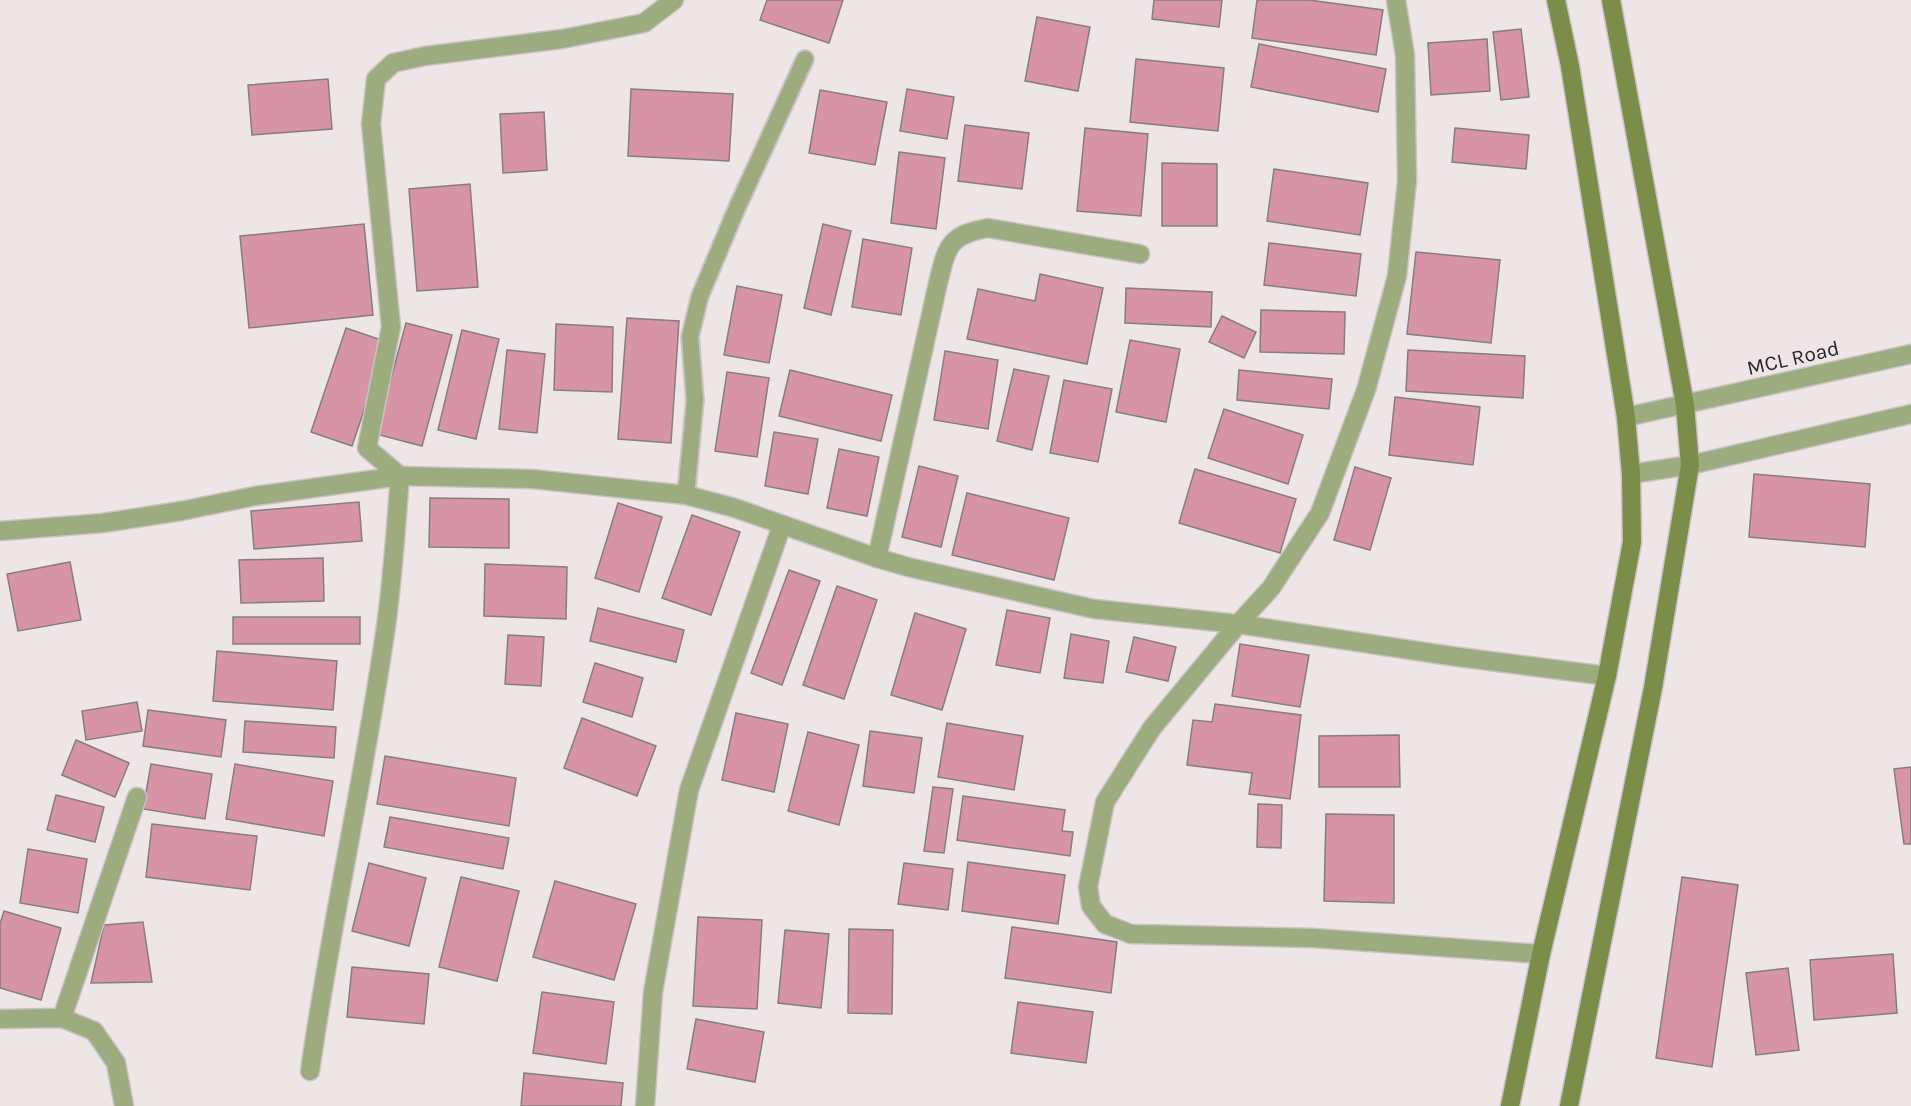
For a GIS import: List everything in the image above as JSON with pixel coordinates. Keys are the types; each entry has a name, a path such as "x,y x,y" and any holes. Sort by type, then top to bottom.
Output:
{"main road":[{"path":"1510,1106 1541,954 1607,676 1632,542 1631,474 1626,417 1570,66 1556,0"},
{"path":"1569,1106 1653,688 1690,465 1685,405 1611,0"}],"street":[{"path":"400,476 367,448 391,327 370,124 376,79 393,63 424,56 562,39 644,23 674,0"},
{"path":"1396,0 1405,55 1407,181 1397,276 1366,390 1320,513 1271,588 1238,624 1152,728 1105,802 1088,887 1091,906 1105,924 1131,934 1313,938 1541,954"},
{"path":"877,558 947,248 966,232 988,228 1140,254"},
{"name":"MCL Road","path":"1626,417 1911,354"},
{"path":"1631,474 1690,465 1911,414"},
{"path":"310,1071 320,1000 387,624 400,476"},
{"path":"0,531 103,523 181,511 255,496 400,476 532,478 686,495 735,508 877,558 1094,609 1238,624 1451,656 1607,676"},
{"path":"645,1106 653,992 689,790 782,525"},
{"path":"62,1018 137,796"},
{"path":"0,1018 62,1018 94,1031 116,1063 124,1106"}],"lane":[{"path":"686,495 695,400 690,337 700,297 736,210 805,59"}],"building":[{"path":"767,0 843,0 829,43 760,20"},
{"path":"1154,0 1222,0 1219,27 1152,19"},
{"path":"1257,0 1309,0 1383,10 1376,55 1252,38"},
{"path":"1037,17 1090,27 1078,91 1025,81"},
{"path":"1521,29 1529,97 1501,100 1493,32"},
{"path":"1487,39 1490,91 1431,95 1428,43"},
{"path":"1259,44 1386,69 1378,112 1251,87"},
{"path":"1136,59 1224,68 1218,131 1130,122"},
{"path":"328,79 332,129 252,135 248,85"},
{"path":"631,89 733,94 729,161 628,156"},
{"path":"907,89 954,97 947,139 900,131"},
{"path":"820,90 887,102 875,165 809,153"},
{"path":"544,112 547,170 503,173 500,114"},
{"path":"965,125 1029,133 1022,189 958,181"},
{"path":"1085,128 1148,134 1141,216 1077,211"},
{"path":"1455,128 1529,135 1526,169 1452,162"},
{"path":"899,152 945,158 936,229 891,223"},
{"path":"1162,163 1217,164 1217,226 1162,226"},
{"path":"1274,169 1368,183 1360,235 1267,221"},
{"path":"470,184 478,287 417,291 409,189"},
{"path":"364,224 373,315 249,328 240,236"},
{"path":"823,224 851,231 831,315 804,308"},
{"path":"863,239 912,248 901,315 852,307"},
{"path":"1269,243 1361,254 1356,296 1264,285"},
{"path":"1416,252 1500,260 1491,343 1407,334"},
{"path":"1040,274 1103,288 1087,364 967,339 978,289 1035,301"},
{"path":"737,286 782,295 769,363 724,355"},
{"path":"1126,288 1212,292 1211,327 1125,323"},
{"path":"1261,310 1345,312 1344,354 1260,352"},
{"path":"1222,316 1256,332 1244,358 1209,342"},
{"path":"627,318 679,321 671,443 618,439"},
{"path":"406,323 452,335 422,446 376,434"},
{"path":"556,324 613,327 612,392 554,390"},
{"path":"346,328 387,342 352,446 311,432"},
{"path":"462,330 499,339 476,439 438,430"},
{"path":"1130,340 1180,349 1166,422 1116,412"},
{"path":"507,350 545,354 537,433 499,429"},
{"path":"1408,350 1525,356 1523,398 1406,391"},
{"path":"945,351 998,360 988,429 934,420"},
{"path":"1014,369 1049,376 1032,450 997,441"},
{"path":"790,370 892,395 881,441 779,416"},
{"path":"1239,370 1332,379 1329,409 1237,400"},
{"path":"727,372 769,378 757,457 715,451"},
{"path":"1064,380 1112,389 1098,462 1050,453"},
{"path":"1395,397 1480,407 1473,465 1389,455"},
{"path":"1224,409 1303,435 1288,484 1208,458"},
{"path":"774,432 818,439 808,494 765,486"},
{"path":"839,449 879,457 867,516 827,508"},
{"path":"919,466 958,476 941,547 902,537"},
{"path":"1355,467 1391,478 1370,550 1334,540"},
{"path":"1195,469 1296,499 1280,553 1179,523"},
{"path":"1754,474 1870,484 1865,547 1749,537"},
{"path":"967,493 1069,518 1054,580 952,555"},
{"path":"430,498 509,499 509,548 429,547"},
{"path":"359,502 362,541 254,549 251,511"},
{"path":"618,503 662,517 639,592 595,578"},
{"path":"692,515 740,532 711,615 662,598"},
{"path":"323,558 324,601 241,603 239,560"},
{"path":"70,562 81,620 18,631 7,574"},
{"path":"485,564 567,567 566,619 484,616"},
{"path":"789,570 820,581 782,685 751,673"},
{"path":"837,586 877,600 844,699 803,685"},
{"path":"598,608 684,630 676,662 590,641"},
{"path":"1007,610 1050,618 1040,673 996,665"},
{"path":"915,613 966,629 942,710 891,695"},
{"path":"233,617 360,617 360,644 233,644"},
{"path":"1071,634 1109,641 1103,683 1064,678"},
{"path":"508,635 544,637 541,686 505,684"},
{"path":"1134,637 1176,647 1168,681 1126,672"},
{"path":"1240,644 1309,655 1300,707 1232,696"},
{"path":"217,651 337,661 333,710 213,701"},
{"path":"595,663 643,678 632,717 583,702"},
{"path":"137,702 142,731 86,740 82,711"},
{"path":"1215,704 1301,715 1290,799 1249,794 1252,773 1187,765 1193,720 1212,722"},
{"path":"148,710 226,720 221,757 143,746"},
{"path":"736,713 788,724 774,792 722,780"},
{"path":"582,718 656,746 637,796 564,768"},
{"path":"245,721 336,727 334,758 243,752"},
{"path":"947,723 1023,736 1014,790 938,777"},
{"path":"870,731 922,738 914,793 863,786"},
{"path":"808,732 859,745 839,825 788,811"},
{"path":"1399,735 1400,787 1319,787 1319,736"},
{"path":"76,740 129,763 115,797 62,775"},
{"path":"385,756 516,778 509,826 377,804"},
{"path":"151,764 212,774 205,819 143,809"},
{"path":"235,764 333,781 324,836 226,819"},
{"path":"1911,767 1911,844 1904,844 1894,769"},
{"path":"933,787 953,789 944,853 924,851"},
{"path":"56,795 104,807 95,842 47,830"},
{"path":"963,796 1065,810 1062,831 1073,832 1070,856 957,840"},
{"path":"1258,804 1282,805 1281,848 1257,847"},
{"path":"1326,814 1394,815 1394,903 1324,901"},
{"path":"390,817 509,838 503,869 384,847"},
{"path":"152,824 257,836 250,890 146,877"},
{"path":"28,849 87,859 78,913 20,903"},
{"path":"968,862 1065,875 1058,924 962,911"},
{"path":"369,863 426,878 409,946 352,931"},
{"path":"904,863 953,869 948,910 898,904"},
{"path":"461,877 519,891 497,981 439,967"},
{"path":"1682,877 1738,885 1712,1067 1656,1058"},
{"path":"555,881 636,904 614,980 533,957"},
{"path":"4,911 61,928 41,1000 0,988 0,924"},
{"path":"698,917 762,920 757,1009 693,1006"},
{"path":"143,922 152,982 91,983 104,925"},
{"path":"1012,927 1117,942 1111,993 1005,978"},
{"path":"849,929 893,930 892,1014 848,1013"},
{"path":"785,930 829,934 821,1008 778,1003"},
{"path":"1893,954 1897,1013 1814,1020 1810,960"},
{"path":"352,967 429,974 424,1024 347,1017"},
{"path":"1788,968 1799,1050 1756,1055 1746,973"},
{"path":"542,992 614,1002 606,1064 533,1053"},
{"path":"1018,1002 1093,1012 1086,1063 1011,1053"},
{"path":"696,1019 764,1032 755,1082 687,1069"},
{"path":"524,1073 623,1083 621,1106 521,1106"}]}
